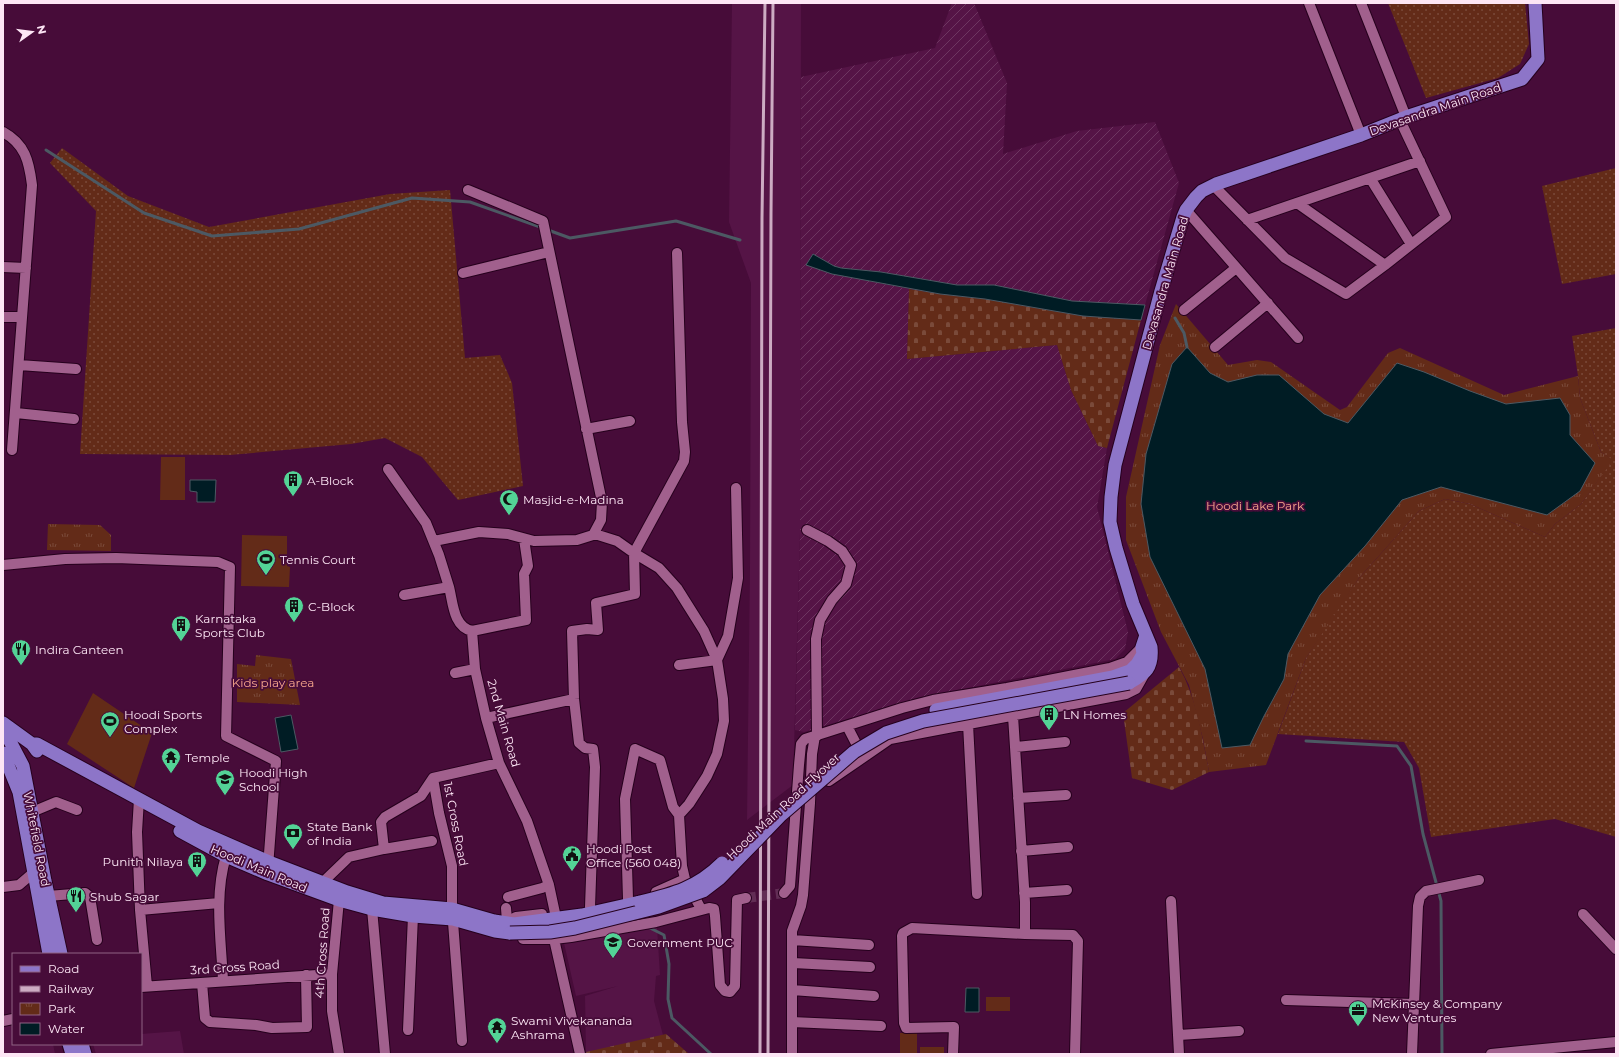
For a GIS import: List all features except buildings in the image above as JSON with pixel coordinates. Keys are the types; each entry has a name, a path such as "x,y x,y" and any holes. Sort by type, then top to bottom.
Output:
{"main road":[{"name":"Devasandra Main Road","path":"1145,673 1152,661 1151,647 1144,645 1138,618 1116,548 1110,522 1111,496 1115,465 1161,291 1186,210 1202,191 1213,186 1361,136 1403,118 1522,79 1538,58 1535,3"},
{"name":"Hoodi Main Road Flyover","path":"507,927 582,915 673,894 689,887 713,872 778,808 829,762 867,734 897,720 936,710 1113,677 1130,671 1137,664 1144,645"},
{"name":"Hoodi Main Road Flyover","path":"507,927 550,932 575,928 659,907 703,891 720,878 781,815 854,752 886,733 923,721 1129,683 1145,673"},
{"name":"Hoodi Main Road","path":"3,723 34,747 77,775 138,804 226,856 268,868 339,900 372,909 413,916 453,914 507,927"},
{"name":"Whitefield Road","path":"3,728 23,766 48,896 61,953"},
{"name":"Whitefield Road","path":"3,754 19,792 49,953"},
{"path":"138,804 198,831 268,868 322,883 383,903 453,914"}],"street":[{"path":"1310,3 1361,136"},
{"path":"1213,186 1285,258 1346,294 1446,217 1420,161 1403,118 1362,3"},
{"path":"3,132 23,149 29,162 32,185 16,413 12,450"},
{"path":"1247,220 1420,161"},
{"path":"1370,178 1411,244"},
{"path":"468,190 543,221 602,502 601,520 593,535"},
{"path":"1297,202 1385,265"},
{"path":"1186,210 1298,338"},
{"path":"463,273 549,252"},
{"path":"590,907 595,767 592,749 585,748 579,743 574,699 572,631 587,629 598,630 596,603 634,594 634,553 684,461 685,452 682,422 677,253"},
{"path":"3,267 26,268"},
{"path":"1184,310 1236,268"},
{"path":"1215,346 1268,303"},
{"path":"3,317 22,317"},
{"path":"19,365 76,369"},
{"path":"16,413 74,419"},
{"path":"586,429 630,421"},
{"path":"388,469 426,523 434,541 449,587 458,622 462,628 472,631 526,620 524,574 528,566 524,539"},
{"path":"717,660 728,636 738,578 736,488"},
{"path":"792,1054 792,931 803,896 810,798 816,639 820,620 832,600 846,584 851,565 842,551 828,541 807,530"},
{"path":"434,541 479,532 508,534 534,541 577,540 593,535 617,541 659,568 677,588 704,631 717,660 723,699 724,721 716,754 703,784 679,815"},
{"path":"3,565 66,559 116,558 218,562 230,567 226,736 276,761 268,868"},
{"path":"404,595 449,587"},
{"name":"2nd Main Road","path":"472,631 475,669 486,718 499,763 527,821 549,885 555,913"},
{"path":"784,893 790,886 801,744 812,737 902,708 933,700 1007,688 1110,668 1127,662 1144,645"},
{"path":"679,665 717,660"},
{"path":"455,673 475,669"},
{"path":"810,798 836,775 890,739 1126,694 1136,689 1145,673"},
{"path":"486,718 574,699"},
{"path":"1013,716 1016,747 1025,934"},
{"path":"968,724 977,894"},
{"path":"847,726 862,757"},
{"path":"1016,747 1065,742"},
{"path":"628,899 625,799 635,749 660,760 673,807 679,815 682,866 685,879 701,909"},
{"name":"1st Cross Road","path":"462,1041 453,914 452,866 439,813 433,778 499,763"},
{"path":"384,849 382,822 385,817 421,796 433,778"},
{"path":"1018,798 1066,795"},
{"path":"32,812 56,802 77,810"},
{"path":"138,804 140,910 144,986"},
{"path":"322,883 349,858 384,849 432,841"},
{"path":"1021,851 1068,847"},
{"path":"223,980 219,903 221,871 226,856"},
{"path":"3,887 19,885 33,873"},
{"path":"507,927 516,916 555,913 628,899 667,888 685,879"},
{"path":"1412,1054 1418,906 1420,897 1426,891 1479,880"},
{"path":"508,897 549,885"},
{"path":"1024,893 1067,890"},
{"path":"48,896 85,893 90,897 97,940"},
{"path":"506,908 507,927 510,938 554,939 656,922 709,908 714,910 720,985 725,991 730,992 735,986 737,900 746,898"},
{"name":"4th Cross Road","path":"339,900 332,974 332,1011 339,1054"},
{"path":"1171,901 1180,1054"},
{"path":"140,910 219,903"},
{"path":"372,909 385,1054"},
{"path":"1583,914 1616,950"},
{"path":"408,1030 413,916"},
{"path":"953,1054 954,1027 906,1028 904,1023 902,936 903,933 912,928 1073,935 1077,938 1075,1054"},
{"path":"554,939 580,1054"},
{"path":"792,940 868,945"},
{"path":"793,963 870,968"},
{"name":"3rd Cross Road","path":"144,986 332,974"},
{"path":"202,983 205,1018 210,1022 256,1025 272,1028 307,1028 306,975"},
{"path":"792,990 874,996"},
{"path":"1286,1000 1414,1004"},
{"path":"792,1022 881,1026"},
{"path":"1179,1035 1239,1031"},
{"path":"1491,1054 1616,1042"}],"shaded area":[{"path":"732,3 801,3 800,533 793,785 747,820 751,283 729,222"},
{"path":"952,3 974,3 1007,83 1003,154 1077,131 1155,122 1179,183 1145,305 1072,301 994,285 957,285 881,272 841,268 834,266 813,254 806,265 864,280 909,289 907,359 1057,345 1071,390 1098,446 1107,448 1097,507 1128,632 1125,649 1115,659 917,698 804,732 795,730 800,533 801,77 935,48"},
{"path":"657,927 660,975 656,976 654,1001 664,1039 586,1052 585,996 618,986 576,996 564,943"},
{"path":"12,1024 12,1045 53,1045 55,1054 3,1054 3,1025"},
{"path":"180,1031 184,1054 96,1054 93,1045 142,1045 142,1034"}],"green space":[{"path":"1388,3 1525,3 1529,44 1520,64 1498,78 1426,98"},
{"path":"62,148 128,196 209,227 390,194 450,190 465,358 500,355 512,383 523,486 458,500 422,457 385,438 351,444 230,455 80,454 96,211 50,163"},
{"path":"1616,168 1616,274 1562,284 1542,186"},
{"path":"909,289 985,299 1083,316 1141,320 1107,448 1098,446 1071,390 1057,345 907,359"},
{"name":"Hoodi Lake Park","path":"1176,304 1228,365 1257,360 1271,362 1340,410 1347,407 1388,353 1400,348 1504,395 1578,376 1580,398 1601,452 1613,460 1581,504 1555,524 1545,537 1470,504 1445,499 1419,511 1359,578 1306,658 1266,765 1209,772 1203,739 1189,685 1161,632 1126,540 1126,497 1160,345"},
{"path":"1616,328 1616,837 1555,819 1431,837 1419,768 1404,742 1278,734 1306,658 1333,615 1359,578 1419,511 1445,499 1470,504 1545,537 1555,524 1581,504 1612,460 1601,452 1580,398 1572,336"},
{"path":"161,457 185,457 185,500 160,500"},
{"path":"48,524 100,525 111,535 111,551 47,550"},
{"path":"242,535 287,536 287,566 290,567 289,587 241,586"},
{"name":"Kids play area","path":"256,655 291,659 300,705 237,702 237,664 255,666"},
{"path":"1179,667 1195,705 1209,772 1172,790 1132,778 1123,713"},
{"name":"Hoodi Sports Complex","path":"93,693 152,733 134,788 67,744"},
{"path":"986,997 1010,997 1010,1011 986,1011"},
{"path":"900,1033 917,1033 917,1054 900,1054"},
{"path":"666,1034 689,1054 587,1054 586,1052"},
{"path":"920,1047 944,1047 944,1054 920,1054"}],"water":[{"path":"813,254 834,266 841,268 881,272 957,285 994,285 1072,301 1145,305 1141,320 1083,316 985,299 940,294 832,274 806,265"},
{"name":"Hoodi Lake Park","path":"1187,347 1210,373 1228,382 1257,375 1279,375 1324,414 1348,423 1397,363 1506,404 1560,398 1570,415 1570,435 1595,463 1580,491 1547,515 1441,487 1402,500 1365,546 1320,595 1288,654 1284,679 1250,745 1222,748 1205,669 1150,557 1141,504 1146,454 1172,364"},
{"path":"190,480 216,480 215,502 197,502 197,492 190,491"},
{"path":"291,715 298,749 281,752 275,718"},
{"path":"966,988 979,988 979,1012 965,1012"}],"waterway":[{"path":"46,150 144,213 212,236 299,229 412,198 470,202 543,228"},
{"path":"548,230 570,238 676,221 740,240"},
{"path":"1175,318 1184,333 1187,347"},
{"path":"1306,741 1397,746 1411,766 1423,834 1441,901 1442,1054"},
{"path":"650,928 664,935 669,964 668,999 672,1018 711,1054"}],"tunnel":[{"path":"746,898 784,893"}],"railway":[{"path":"760,1054 762,218 765,3"},
{"path":"768,1054 773,3"}],"place":[{"name":"A-Block","path":"293,497"},
{"name":"Masjid-e-Madina","path":"509,516"},
{"name":"Tennis Court","path":"266,576"},
{"name":"C-Block","path":"294,623"},
{"name":"Karnataka Sports Club","path":"181,642"},
{"name":"Indira Canteen","path":"21,666"},
{"name":"LN Homes","path":"1049,731"},
{"name":"Hoodi Sports Complex","path":"110,738"},
{"name":"Temple","path":"171,774"},
{"name":"Hoodi High School","path":"225,796"},
{"name":"State Bank of India","path":"293,850"},
{"name":"Hoodi Post Office (560 048)","path":"572,872"},
{"name":"Punith Nilaya","path":"197,878"},
{"name":"Shub Sagar","path":"76,913"},
{"name":"Government PUC","path":"613,959"},
{"name":"McKinsey & Company New Ventures","path":"1358,1027"},
{"name":"Swami Vivekananda Ashrama","path":"497,1044"}]}
